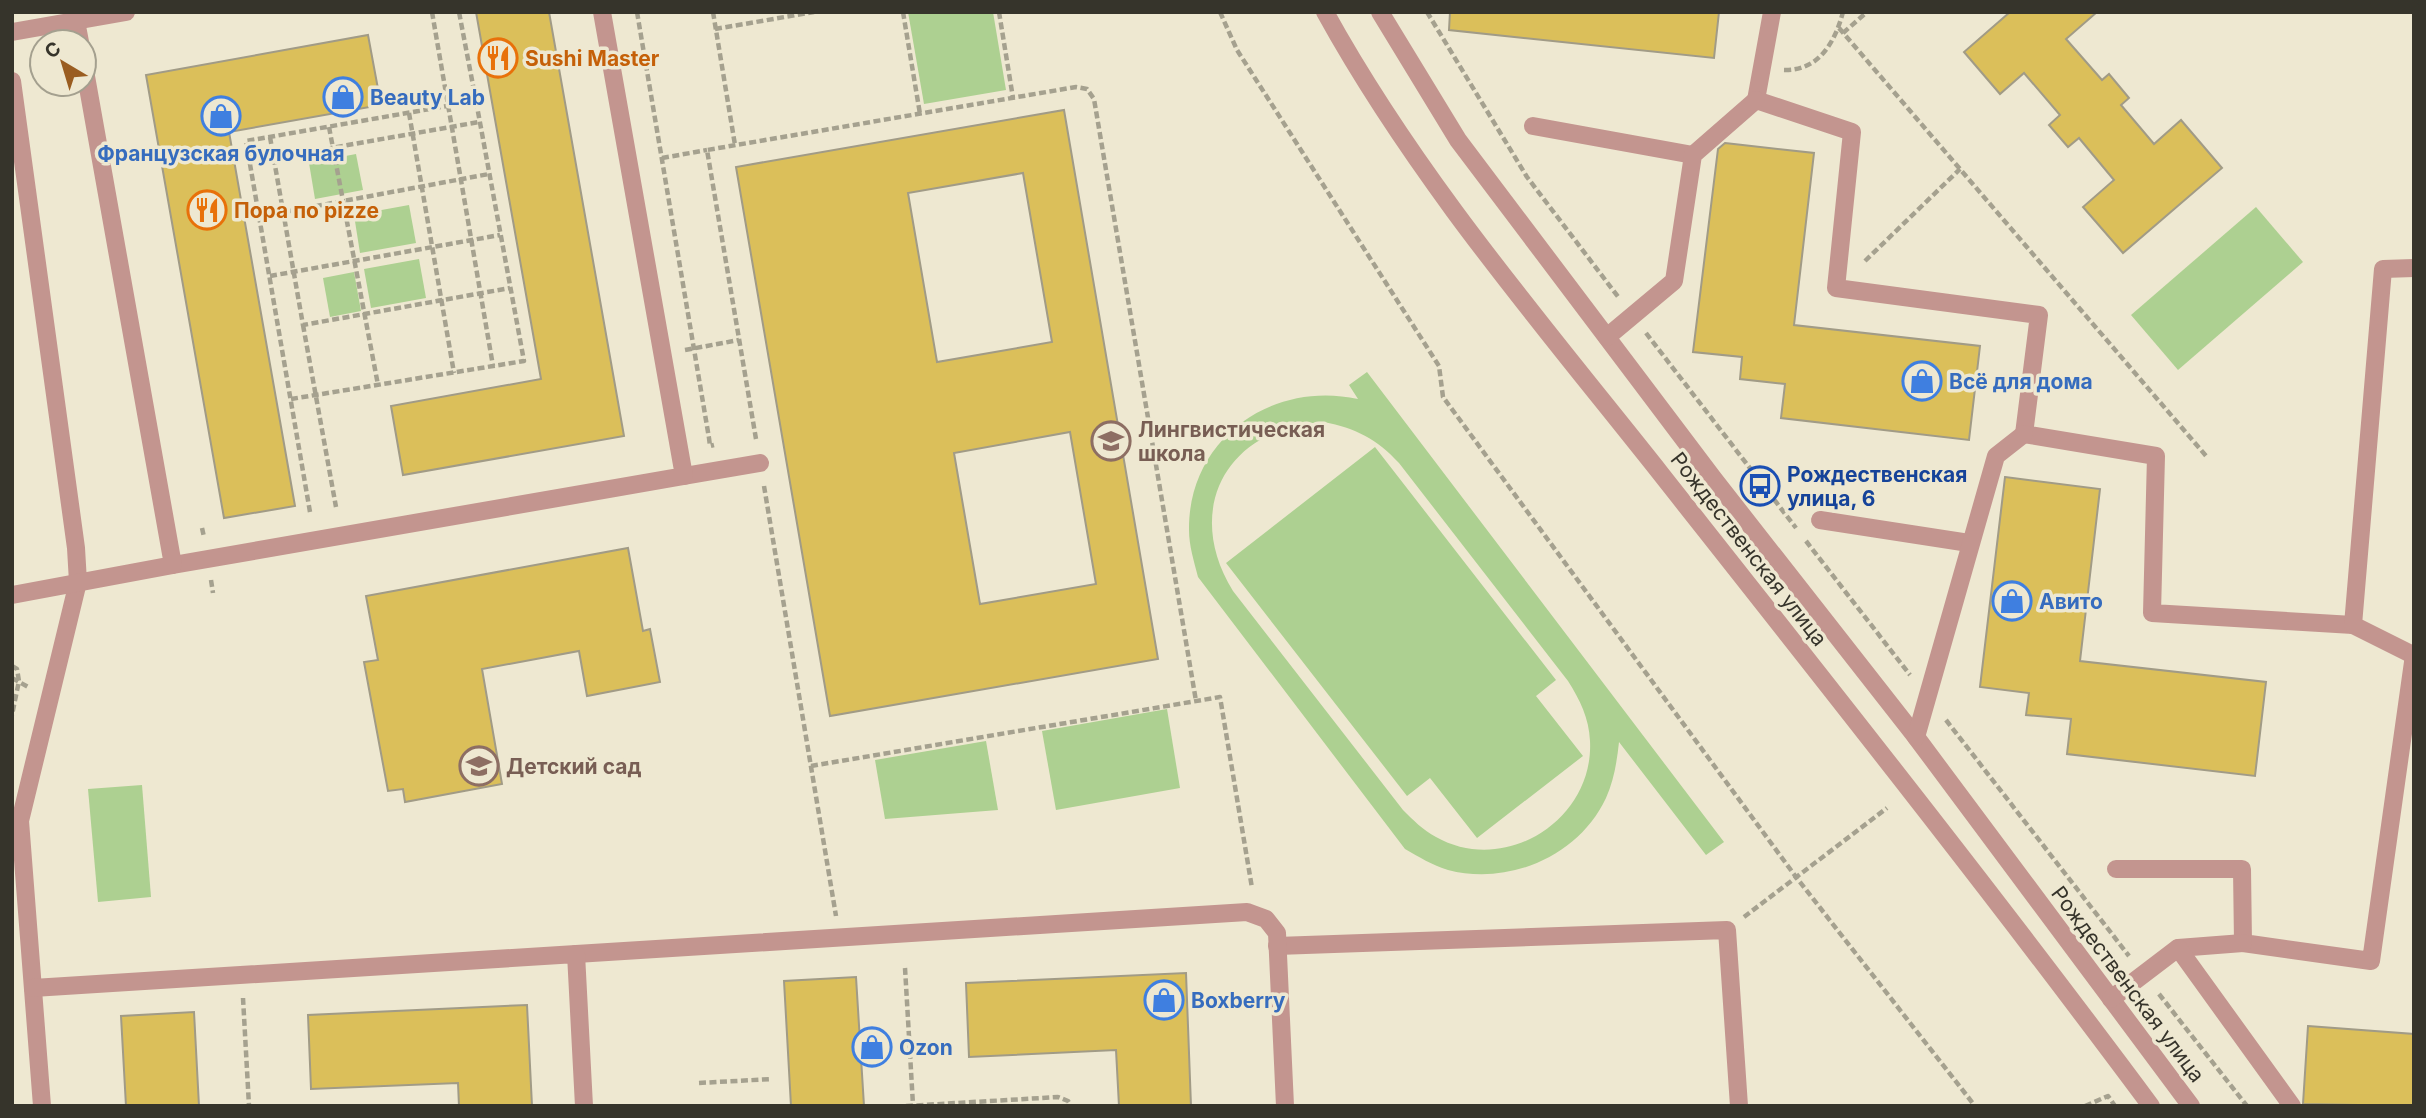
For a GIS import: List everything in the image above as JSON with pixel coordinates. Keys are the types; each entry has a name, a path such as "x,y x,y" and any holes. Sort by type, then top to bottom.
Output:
{"street":[{"path":"12,32 126,12"},
{"path":"602,12 684,476"},
{"name":"Рождественская улица","path":"1325,12 1360,75 1417,161 1520,297 1888,761 2151,1106"},
{"name":"Рождественская улица","path":"1380,12 1458,140 1713,478 1916,737 2191,1106"},
{"path":"1607,337 1674,281 1693,155 1756,100 1772,12"},
{"path":"76,21 77,28"},
{"path":"12,81 76,548 78,582 17,839 42,1106"},
{"path":"90,98 173,565"},
{"path":"1756,100 1852,132 1836,288 2039,316 2024,434 1996,456 1969,543 1916,737"},
{"path":"1533,125 1693,155"},
{"path":"2353,625 2383,269 2414,268"},
{"path":"2024,434 2156,456 2151,613 2353,625 2413,655 2371,961 2243,943 2178,948 2111,999"},
{"path":"12,595 760,463"},
{"path":"1820,520 1969,543"},
{"path":"2116,869 2242,869 2243,943"},
{"path":"33,988 1247,912 1266,919 1276,933 1285,1106"},
{"path":"1277,946 1727,930 1739,1106"},
{"path":"2178,948 2292,1106"},
{"path":"576,954 583,1106"}],"path":[{"path":"432,12 493,366"},
{"path":"291,399 524,361 459,12"},
{"path":"637,12 710,446 722,444"},
{"path":"713,12 735,145"},
{"path":"715,29 814,12"},
{"path":"903,12 920,114"},
{"path":"999,12 1013,98"},
{"path":"1220,12 1237,50 1438,366 1443,397 1796,877 1975,1106"},
{"path":"1427,12 1527,177 1798,530"},
{"path":"1762,69 1795,71 1813,61 1831,47 1841,30 1843,12"},
{"path":"1841,30 1867,12"},
{"path":"1841,30 2207,457"},
{"path":"662,158 1076,87 1087,89 1094,99 1196,701"},
{"path":"310,512 246,141 476,101"},
{"path":"409,113 454,373"},
{"path":"274,158 480,122"},
{"path":"329,127 378,385"},
{"path":"270,137 336,507"},
{"path":"707,150 839,937"},
{"path":"1836,288 1960,169"},
{"path":"284,212 489,174"},
{"path":"270,276 500,235"},
{"path":"303,325 510,288"},
{"path":"744,440 756,438"},
{"path":"1806,541 2247,1106"},
{"path":"12,666 18,669 19,681 12,715"},
{"path":"12,678 36,691"},
{"path":"811,766 1220,697 1252,889"},
{"path":"1727,930 1887,808"},
{"path":"905,968 913,1105"},
{"path":"243,996 249,1106"},
{"path":"699,1083 772,1079"},
{"path":"2085,1106 2108,1096 2115,1106"},
{"path":"906,1106 1058,1097 1068,1101 1071,1106"}],"green space":[{"path":"908,12 993,12 1006,90 924,104"},
{"path":"356,154 363,190 315,199 309,163"},
{"path":"409,205 416,243 360,253 354,215"},
{"path":"2256,207 2303,262 2178,370 2131,315"},
{"path":"419,259 426,298 371,308 364,269"},
{"path":"354,272 361,311 330,317 323,278"},
{"path":"1367,372 1724,842 1706,855 1619,742 1611,784 1594,818 1578,836 1540,862 1495,874 1471,874 1442,868 1405,849 1198,577 1190,542 1192,497 1203,468 1220,443 1241,423 1267,408 1296,399 1326,395 1358,399 1349,385","holes":["1324,422 1374,441 1399,463 1568,681 1583,710 1590,741 1587,769 1577,795 1561,816 1540,833 1516,845 1490,850 1463,847 1436,837 1403,810 1233,591 1218,560 1212,530 1214,502 1223,477 1240,456 1262,439 1290,427"]},
{"path":"1375,447 1556,680 1536,696 1583,756 1477,838 1430,778 1407,796 1226,563"},
{"path":"1167,709 1180,788 1056,810 1042,731"},
{"path":"986,741 998,810 885,819 875,760"},
{"path":"142,785 151,897 98,902 88,789"}],"building":[{"path":"476,12 549,12 624,436 403,475 391,406 541,379"},
{"path":"1450,12 1719,12 1714,58 1449,30"},
{"path":"2010,12 2097,12 2066,39 2102,80 2109,74 2129,98 2121,105 2154,144 2181,120 2222,168 2123,253 2083,207 2114,180 2079,138 2068,147 2049,125 2060,115 2024,73 2000,94 1964,52"},
{"path":"368,35 381,105 229,132 295,506 224,518 146,75"},
{"path":"1064,110 1158,659 830,716 736,167","holes":["1023,173 1052,342 937,362 908,193","1070,432 1096,584 980,604 954,453"]},
{"path":"1725,143 1814,153 1794,325 1980,346 1969,440 1781,418 1785,384 1740,379 1742,357 1693,352 1718,149"},
{"path":"2005,477 2100,489 2080,661 2266,682 2255,776 2067,754 2071,719 2026,715 2029,693 1980,687"},
{"path":"628,548 643,631 650,629 660,682 587,696 579,651 482,669 502,784 405,802 403,789 388,791 364,662 378,660 366,596"},
{"path":"1186,973 1191,1106 1119,1106 1116,1050 969,1057 966,983"},
{"path":"856,977 864,1106 791,1106 784,981"},
{"path":"527,1005 532,1106 459,1106 458,1083 311,1089 308,1015"},
{"path":"194,1012 199,1106 126,1106 121,1016"},
{"path":"2308,1026 2414,1034 2414,1106 2303,1104"}],"place":[{"name":"Sushi Master","path":"498,58"},
{"name":"Beauty Lab","path":"343,97"},
{"name":"Французская булочная","path":"221,116"},
{"name":"Пора по pizze","path":"207,210"},
{"name":"Всё для дома","path":"1922,381"},
{"name":"Лингвистическая школа","path":"1111,441"},
{"name":"Рождественская улица, 6","path":"1760,486"},
{"name":"Авито","path":"2012,601"},
{"name":"Детский сад","path":"479,766"},
{"name":"Boxberry","path":"1164,1000"},
{"name":"Ozon","path":"872,1047"}]}
